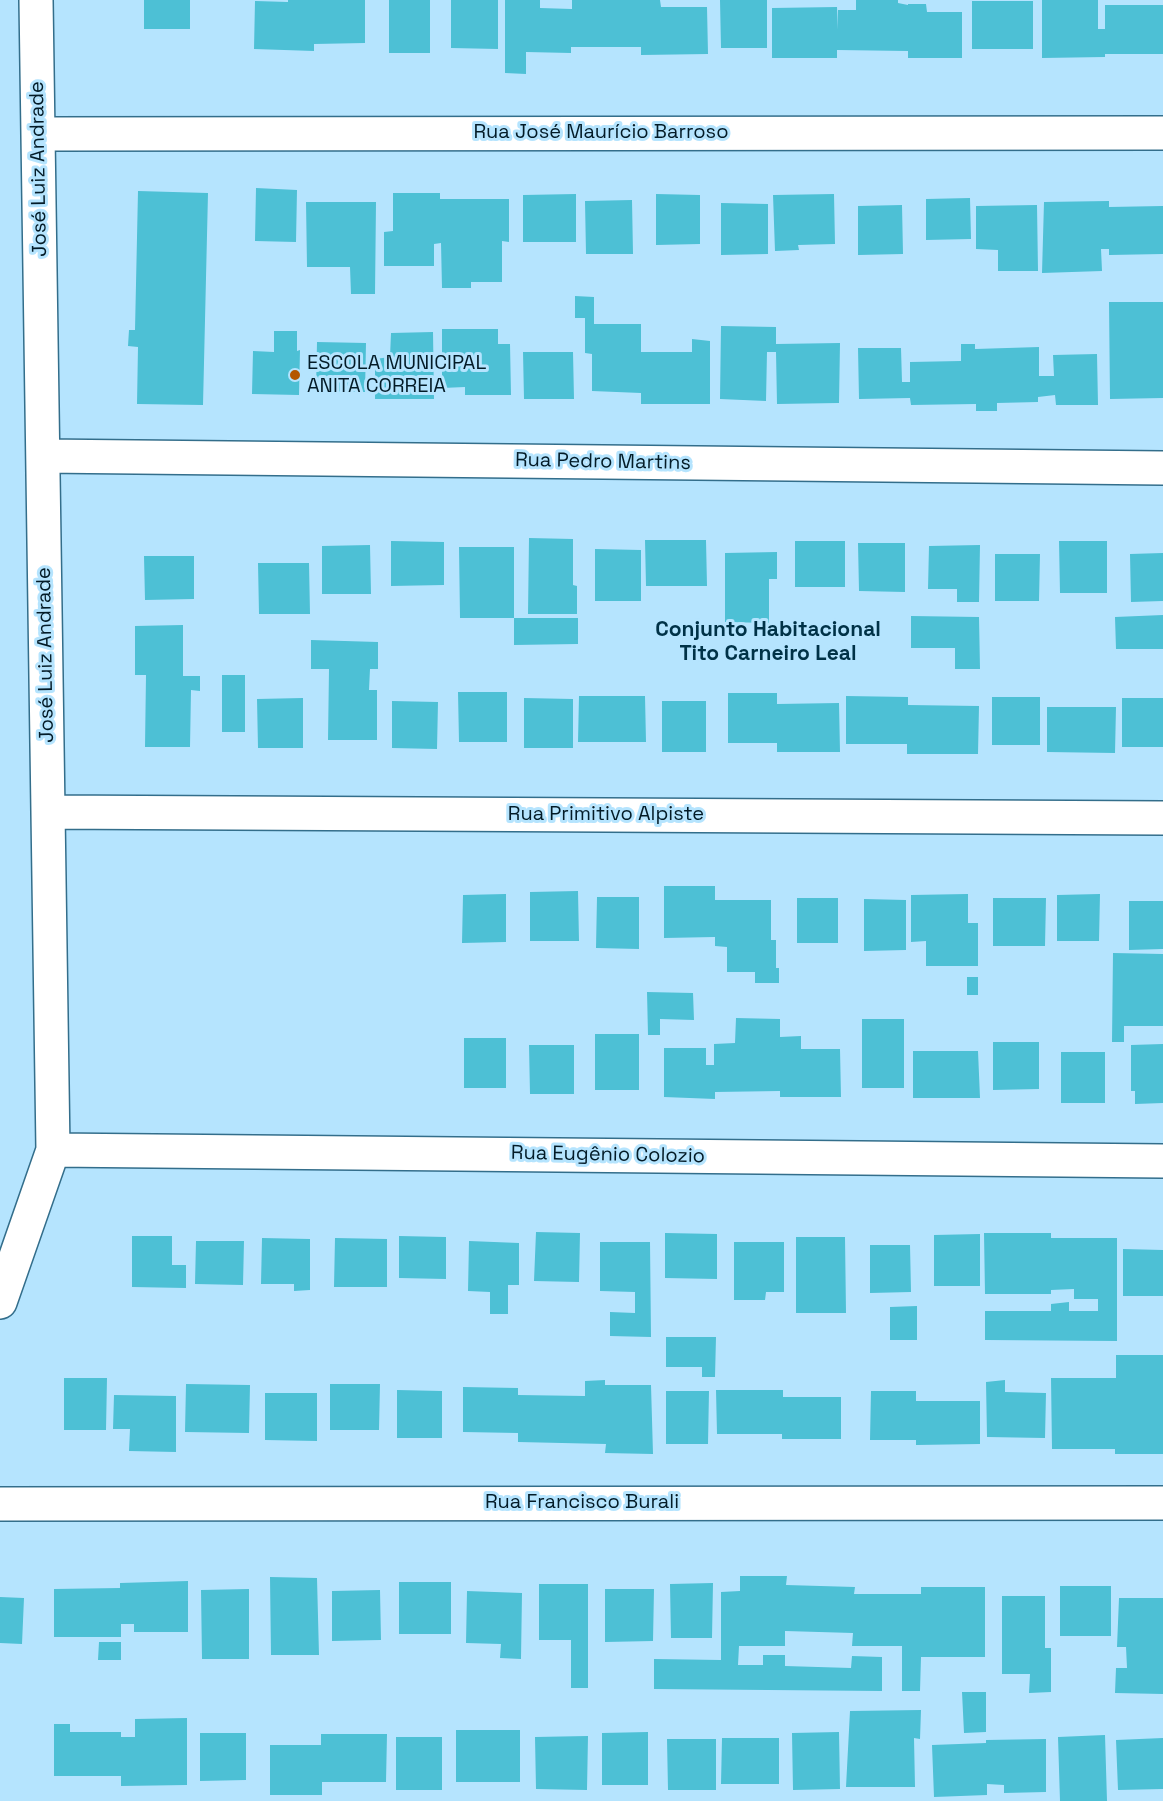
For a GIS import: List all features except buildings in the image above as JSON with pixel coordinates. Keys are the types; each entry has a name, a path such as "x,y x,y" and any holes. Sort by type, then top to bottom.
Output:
{"street":[{"name":"José Luiz Andrade","path":"0,1302 53,1150 36,0"},
{"name":"Rua José Maurício Barroso","path":"38,134 1163,133"},
{"name":"Rua Pedro Martins","path":"43,456 1163,468"},
{"name":"Rua Primitivo Alpiste","path":"48,812 1163,818"},
{"name":"Rua Eugênio Colozio","path":"53,1150 1163,1161"},
{"name":"Rua Francisco Burali","path":"0,1504 1163,1503"}],"place":[{"name":"ESCOLA MUNICIPAL ANITA CORREIA","path":"295,375"}],"district":[{"name":"Conjunto Habitacional Tito Carneiro Leal","path":"768,642"}]}
